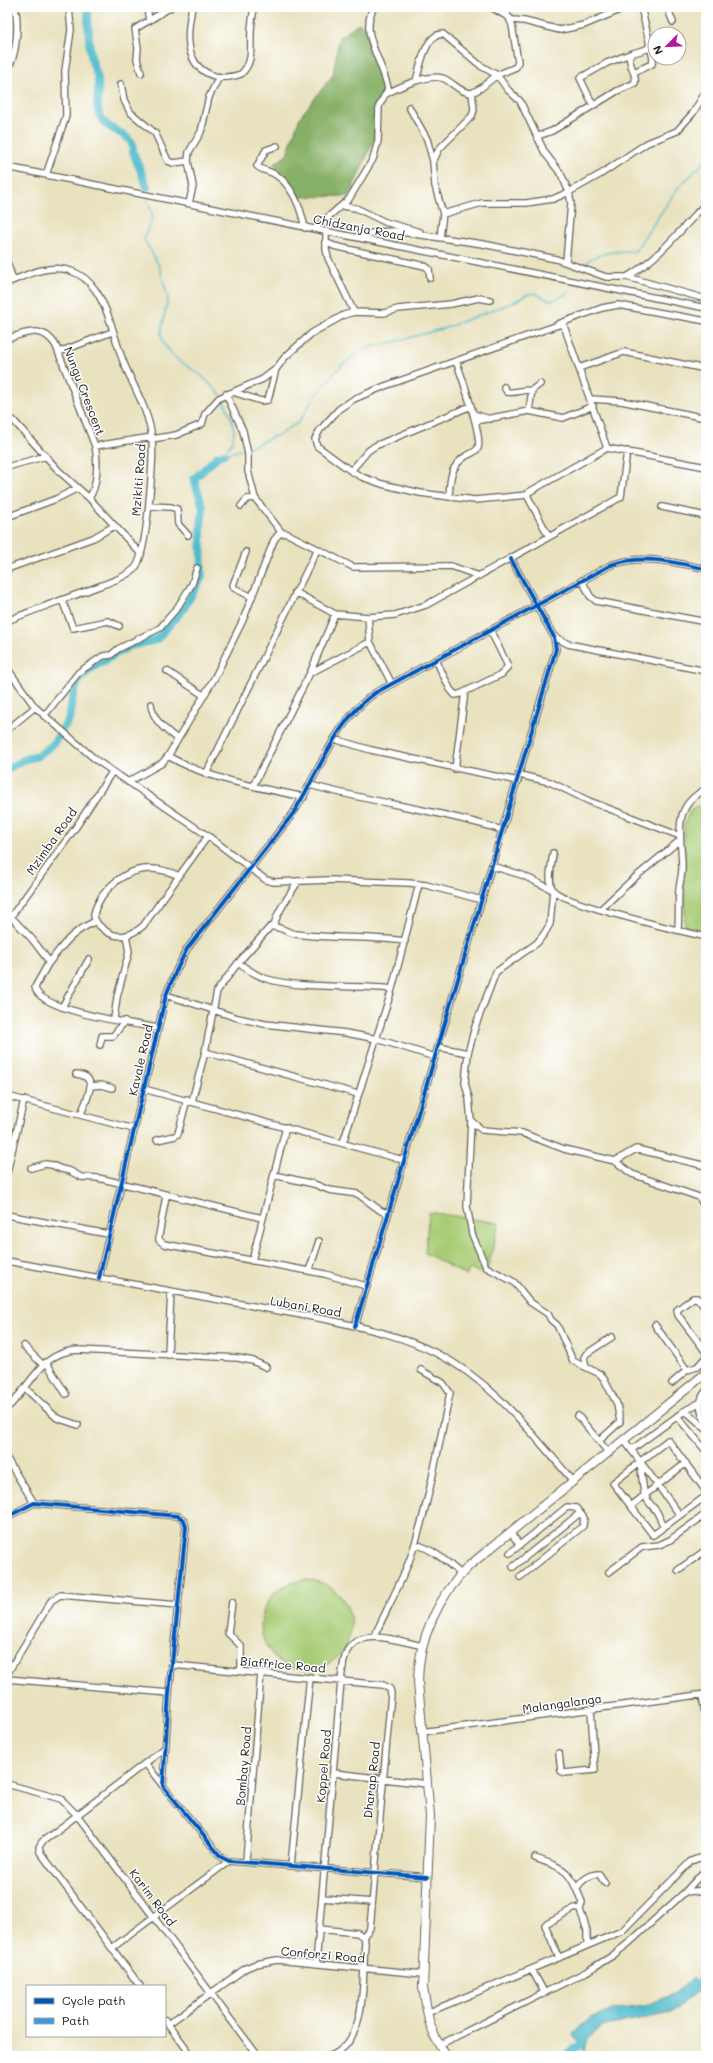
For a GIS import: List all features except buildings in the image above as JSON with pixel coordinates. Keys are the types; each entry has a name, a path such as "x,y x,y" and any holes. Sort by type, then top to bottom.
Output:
{"highway":[{"path":"446,2056 431,2029 427,2013 424,1974 430,1833 428,1784 422,1732 418,1674 423,1646 439,1605 461,1574 573,1480 697,1382 706,1373"},
{"path":"697,1382 706,1377"}],"street":[{"path":"7,70 18,30 18,18 15,7"},
{"path":"46,175 66,116 65,71 71,30 69,7"},
{"path":"146,7 149,21"},
{"path":"141,74 137,59 138,48 135,31 137,27 172,7"},
{"path":"192,7 188,36 192,58 201,70 219,77 241,74 248,65 251,52 251,32 254,7"},
{"path":"314,229 342,206 355,190 376,151 378,141 379,106 386,95 388,86 370,34 370,24 374,7"},
{"path":"491,7 509,18 560,30 584,25 627,7"},
{"path":"386,95 416,82 438,76 462,91 472,93 481,88 497,75 518,65 512,25 504,7"},
{"path":"641,7 647,32"},
{"path":"667,7 673,22"},
{"path":"416,82 427,44 437,34 443,34 481,66 497,75 508,90 524,106 545,153 561,174 569,192 570,203 566,262"},
{"path":"593,105 580,78 630,54 647,48"},
{"path":"538,136 552,131 617,91 635,83 634,72 629,58 630,54"},
{"path":"634,72 648,66"},
{"path":"189,203 193,178 188,161 189,152 203,126 208,97 219,77"},
{"path":"121,84 124,100 130,112 155,133 168,161 173,163 188,161"},
{"path":"443,214 482,203 526,203 553,199 569,192 601,174 646,143 677,131 693,113 706,91"},
{"path":"433,162 439,149 472,116 474,110 472,93"},
{"path":"409,107 427,139 433,162 434,186 443,214 440,237"},
{"path":"277,146 266,150 257,166 260,169 267,170 277,175 287,184 302,213 305,228"},
{"name":"Chidzanja Road","path":"7,167 706,308"},
{"path":"627,277 648,264 661,252 706,203"},
{"path":"342,206 356,208 384,222 412,228 428,235"},
{"path":"355,237 385,231 428,235 483,244 566,262 606,277 627,277 706,299"},
{"path":"326,232 325,242 328,258 354,312"},
{"path":"325,242 334,246 425,266 429,269 430,278"},
{"path":"7,262 13,280"},
{"name":"Mzikiti Road","path":"7,283 46,269 59,268 75,273 85,279 97,292 140,400 152,438 149,506 141,554 137,566 130,572 7,621"},
{"path":"95,446 176,435 202,424 205,414 223,396 263,379 276,369 285,357 312,333 336,319 354,312 387,312 398,309 451,304 479,298 490,300"},
{"path":"706,321 618,305 602,308 385,386 350,401 342,406 327,421 315,439 315,444 351,471 362,477 382,484 449,497 475,500 527,494 607,448 706,467"},
{"path":"558,324 564,326 607,448"},
{"name":"Nungu Crescent","path":"7,339 34,332 44,333 52,339 59,352 95,446 96,456 94,485 89,498"},
{"path":"59,352 112,332"},
{"path":"579,368 624,352 706,369"},
{"path":"449,497 452,472 459,461 479,447 471,406 456,361"},
{"path":"233,392 261,401 268,400 276,369"},
{"path":"529,411 532,391 540,384"},
{"path":"504,387 507,392 511,393 524,390 532,391"},
{"path":"223,396 242,428 248,454 248,471 255,498 282,533 286,533 316,550 353,567 451,566 479,576"},
{"path":"591,399 621,401 706,418"},
{"path":"351,471 368,451 375,446 471,406"},
{"path":"474,421 529,411 563,418 593,406"},
{"path":"473,414 490,419"},
{"path":"7,417 13,420 141,554"},
{"path":"295,592 334,614 368,616 395,615 410,612 426,605 511,559 621,497 627,451"},
{"path":"7,467 46,456"},
{"path":"7,517 56,499 78,488"},
{"path":"527,494 549,537"},
{"path":"241,506 246,499 255,498"},
{"path":"149,506 171,507 176,509 178,524 188,535"},
{"path":"662,507 706,516"},
{"path":"7,569 93,538 114,526"},
{"path":"128,782 162,763 168,756 215,677 252,597 274,540 282,533"},
{"path":"206,774 316,550"},
{"path":"246,552 233,585 234,588 252,597"},
{"path":"355,1326 556,650 554,637 511,559"},
{"name":"Kavale Road","path":"99,1278 120,1183 166,995 176,971 187,949 280,831 304,798 334,739 346,721 360,705 392,684 611,565 632,559 650,559 706,569"},
{"path":"44,716 79,672 103,656 111,655 118,649 160,628 177,608 192,584 197,568"},
{"path":"582,580 590,596 596,601 706,622"},
{"path":"62,600 73,628 108,621 119,626"},
{"path":"253,786 310,673 334,614"},
{"path":"368,616 370,642 392,684"},
{"path":"436,660 453,693 458,695 502,674 507,670 508,664 490,630"},
{"path":"554,637 568,644 706,671"},
{"path":"310,673 370,642"},
{"path":"7,668 35,707 56,726 112,772 208,836 262,878 270,881 329,880 420,884 482,900"},
{"path":"167,671 203,695"},
{"path":"455,769 465,692"},
{"path":"151,704 152,712 157,722 177,739"},
{"path":"7,730 35,707"},
{"path":"334,739 371,750 455,769 518,781"},
{"path":"168,756 186,766 206,774 304,798"},
{"name":"Mzimba Road","path":"9,920 76,827 112,772"},
{"path":"520,775 550,782 589,801 679,838"},
{"path":"310,785 333,792 456,816 502,830"},
{"path":"678,930 679,890 682,867 679,838 686,805 695,795 706,789"},
{"path":"178,875 160,870 129,872 119,879 100,900 95,910 96,922 108,933 115,936 126,935 143,926 178,875 208,836"},
{"path":"601,909 679,838"},
{"path":"553,853 551,875 553,890 550,924 537,943 496,972 475,1027 468,1053 465,1083 469,1098 471,1121 467,1206 472,1234 486,1267 514,1282 530,1302 548,1314 551,1320 557,1325 573,1361 600,1374 604,1379 618,1404 620,1416 618,1426 599,1441"},
{"path":"492,866 522,875 567,898 601,909 706,937"},
{"path":"157,1140 178,1134 205,1052 216,996 220,985 267,930 274,926 277,915 288,900 298,881"},
{"path":"343,1143 392,989 420,884"},
{"path":"9,920 46,956 48,964"},
{"path":"96,922 79,929 70,936 48,964 37,984 36,991 40,997 62,1007 86,1014 158,1028"},
{"path":"274,926 297,934 373,937 405,941"},
{"path":"114,1019 117,997 129,952 126,935"},
{"path":"62,1007 89,959"},
{"path":"238,963 261,976 275,980 304,984 366,986 392,989"},
{"path":"166,995 214,1011 265,1024 346,1032 377,1039 435,1057"},
{"path":"100,1045 102,1036 113,1036 126,1021"},
{"path":"438,1047 468,1053"},
{"path":"205,1052 358,1094"},
{"path":"76,1074 86,1076 91,1081 91,1086 81,1114"},
{"path":"91,1086 101,1085 112,1088"},
{"path":"144,1089 189,1100 404,1160"},
{"path":"7,1096 134,1129"},
{"path":"7,1172 24,1100"},
{"path":"471,1121 482,1130 522,1133 564,1149 615,1161 632,1174 692,1194 701,1199 706,1209"},
{"path":"252,1261 286,1127"},
{"path":"615,1161 636,1149 706,1166"},
{"path":"31,1168 45,1164 52,1164 70,1171 81,1178 98,1178 166,1196 262,1218"},
{"path":"274,1175 314,1184 329,1190 358,1194 382,1211 388,1213"},
{"path":"166,1196 158,1235 161,1242 309,1271 366,1286"},
{"path":"7,1215 108,1234"},
{"path":"309,1271 319,1242"},
{"name":"Lubani Road","path":"7,1261 355,1326 393,1336 422,1346 463,1369 513,1412 573,1480"},
{"path":"168,1355 171,1291"},
{"path":"706,1309 697,1298 693,1298 678,1310 678,1315 706,1352"},
{"path":"655,1325 688,1370"},
{"path":"586,1367 584,1358 586,1354 612,1337"},
{"path":"24,1346 44,1363 66,1394"},
{"path":"7,1408 25,1388 44,1363 55,1355 71,1350 238,1358 253,1361 266,1367"},
{"path":"672,1383 688,1370 696,1367 706,1357"},
{"path":"374,1637 406,1568 415,1544 425,1508 450,1393 443,1383 421,1370"},
{"path":"25,1388 58,1418 78,1425"},
{"path":"706,1391 701,1398 700,1403 706,1424"},
{"path":"631,1450 678,1415 700,1403"},
{"path":"678,1415 686,1412 706,1429"},
{"path":"678,1415 706,1451"},
{"path":"578,1416 608,1452"},
{"path":"624,1440 680,1515"},
{"path":"706,1491 668,1440 613,1482 654,1535 706,1496"},
{"path":"7,1459 34,1503"},
{"path":"640,1462 641,1483 645,1495 657,1512 664,1527"},
{"path":"631,1506 686,1463"},
{"path":"7,1517 34,1503 181,1518 186,1527 169,1693 163,1786"},
{"path":"510,1553 567,1507 574,1507 584,1521 583,1526 520,1577"},
{"path":"513,1568 580,1514"},
{"path":"609,1572 642,1547 660,1545 670,1540 706,1514"},
{"path":"510,1532 520,1545"},
{"path":"415,1544 435,1553 461,1574"},
{"path":"678,1570 706,1550"},
{"path":"7,1674 51,1601 60,1595 178,1606"},
{"path":"232,1602 228,1633 241,1646 241,1671"},
{"name":"Koppel Road","path":"316,1964 334,1774 341,1681 345,1657 352,1645 357,1641 374,1637 423,1646"},
{"name":"Biaffrice Road","path":"172,1665 383,1685 390,1689"},
{"name":"Bombay Road","path":"246,1861 261,1673"},
{"path":"291,1865 310,1677"},
{"path":"7,1678 169,1693"},
{"name":"Dharap Road","path":"363,1937 370,1928 382,1779 391,1694 390,1689"},
{"path":"704,1694 706,1721"},
{"name":"Malangalanga","path":"422,1732 704,1694"},
{"path":"559,1753 561,1771 564,1773 595,1770 590,1710"},
{"path":"139,1985 39,1849 42,1842 165,1748"},
{"path":"146,1764 216,1852 229,1860 428,1877"},
{"path":"334,1774 428,1784"},
{"name":"Karim Road","path":"7,1784 61,1799 77,1815 258,2056"},
{"path":"427,2013 622,1932 691,1861 702,1857"},
{"path":"535,1858 568,1872 577,1889 582,1903 580,1910 587,1930 588,1945"},
{"path":"112,1948 229,1860"},
{"path":"439,2045 586,1972 622,1948 685,1892 706,1869"},
{"path":"577,1889 584,1880 596,1873 599,1874 605,1883"},
{"path":"685,1892 706,1890"},
{"path":"322,1898 372,1902"},
{"path":"558,1958 545,1925 547,1922 574,1908 580,1910"},
{"path":"319,1929 358,1933 363,1937 365,1943 362,1994 356,2030 347,2045 330,2056"},
{"name":"Conforzi Road","path":"167,2022 212,1993 246,1968 256,1964 277,1960 424,1974"},
{"path":"532,1970 544,1992"},
{"path":"167,2022 192,2056"}],"green space":[{"path":"359,23 367,33 385,92 378,100 374,140 349,196 299,197 274,164 286,156 300,117 333,75 339,37"},
{"path":"706,802 706,932 685,926 684,825 690,811"},
{"path":"429,1212 499,1223 486,1275 469,1269 467,1276 425,1253"},
{"path":"306,1580 323,1584 338,1593 347,1608 351,1625 347,1642 338,1657 323,1666 306,1670 289,1666 274,1657 265,1642 261,1625 265,1608 274,1593 289,1584"}],"water":[{"path":"693,1977 701,1989 671,2012 601,2027 588,2039 584,2051 573,2034 590,2018 612,2010 645,2006 676,1993"}],"waterway":[{"path":"88,7 90,50 98,80 98,111 103,122 129,140 147,187"},
{"path":"581,267 586,262 599,255 621,251 635,251 678,188 706,160"},
{"path":"147,200 153,215 144,239 159,266 168,297 161,333 163,343 175,358 202,376 221,395"},
{"path":"248,448 280,434 299,422 313,399 330,378 344,363 365,348 382,345 445,328 514,302 526,295 535,293 546,299 553,300 561,297 571,290"},
{"path":"223,398 234,427 233,440 224,454"},
{"path":"224,454 245,449"},
{"path":"7,769 26,759 38,756 53,744 69,719 73,696 79,679 90,669 130,646 156,640 184,608 202,577 201,526 203,508 194,479 218,456 224,454"},
{"path":"690,1989 706,1976"},
{"path":"563,2056 580,2045 585,2037"}],"cycle path":[{"path":"355,1326 556,649 554,637 511,559"},
{"path":"99,1278 166,995 176,971 187,949 292,815 328,750 349,719 361,705 375,693 611,565 635,560 658,560 706,569"},
{"path":"7,1517 34,1503 178,1516 184,1520 186,1527 169,1693 163,1786 221,1857 229,1861 428,1877"}]}
